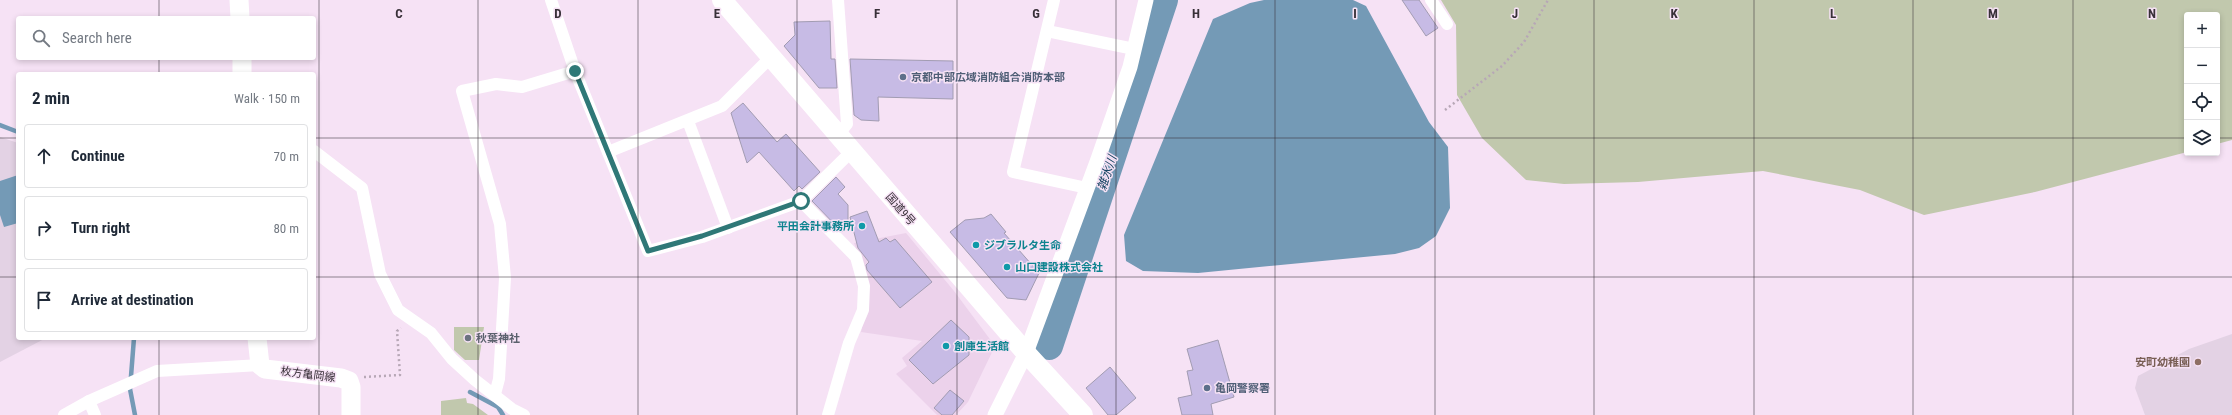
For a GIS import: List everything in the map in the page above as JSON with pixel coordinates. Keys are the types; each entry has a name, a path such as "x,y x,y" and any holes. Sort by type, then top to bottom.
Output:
{"highway":[{"name":"国道9号","path":"722,0 851,152 1026,353 1083,415"}],"main road":[{"path":"239,0 240,16"},
{"path":"242,60 242,72"},
{"path":"257,340 260,365"},
{"name":"枚方亀岡線","path":"260,365 265,369 341,378 348,381 351,387 351,415"}],"street":[{"path":"552,0 575,71 648,251 728,228 801,201 851,152"},
{"path":"838,0 847,124 838,135"},
{"path":"1054,0 1013,172 1087,188"},
{"path":"995,415 1026,353 1087,188 1127,74 1146,0"},
{"path":"1431,0 1447,24"},
{"path":"1047,32 1134,49"},
{"path":"608,152 722,106 771,57"},
{"path":"495,394 499,379 505,278 500,224 462,91 496,84 522,87 575,71"},
{"path":"688,121 728,228"},
{"path":"316,153 362,188 380,274 398,310 431,333 452,359 495,394 512,412 524,415"},
{"path":"801,201 856,257 864,286 863,310 849,343 828,415"},
{"path":"64,415 157,371 260,365"},
{"path":"90,402 95,415"}],"path":[{"path":"1446,110 1502,66 1524,42 1548,0"},
{"path":"348,381 357,377 400,375 397,331 411,319"}],"shaded area":[{"path":"0,137 16,142 16,340 42,340 0,362"},
{"path":"906,233 954,291 995,346 968,402 956,415 937,415 896,374 907,366 902,358 922,341 861,332 868,298 867,279 854,243"},
{"name":"安町幼稚園","path":"2232,334 2232,415 2145,415 2135,388 2138,376 2189,349"}],"green space":[{"path":"1441,0 2232,0 2232,140 2220,143 2220,12 2184,12 2184,153 2035,192 1924,215 1860,190 1763,171 1638,182 1564,184 1526,180 1482,138 1457,95 1456,25"},
{"name":"秋葉神社","path":"454,327 484,327 479,360 465,360 454,350"},
{"path":"466,398 467,403 473,404 488,415 441,415 441,401"}],"water":[{"path":"1264,0 1353,0 1366,6 1429,122 1448,147 1450,208 1436,236 1419,248 1395,254 1198,273 1143,271 1126,261 1124,235 1213,19 1250,3"},
{"path":"16,176 16,224 4,227 0,215 0,181"}],"building":[{"path":"1402,0 1419,0 1438,28 1426,36"},
{"path":"830,21 831,59 835,59 837,88 819,88 784,46 795,35 794,22"},
{"path":"850,59 953,61 953,99 878,97 879,121 861,120 854,115"},
{"path":"743,103 777,142 786,134 820,172 802,189 799,186 794,191 759,152 747,163 731,113"},
{"path":"836,177 845,187 838,194 848,205 848,226 842,232 812,201"},
{"path":"867,211 879,242 886,238 890,242 895,239 932,282 900,308 867,270 866,265 869,262 858,248 850,217"},
{"path":"991,214 1006,232 1004,233 1039,273 1026,300 1007,298 950,232 965,220 984,218"},
{"name":"創庫生活館","path":"951,320 969,337 969,355 933,384 909,360"},
{"path":"1218,340 1234,397 1211,404 1213,415 1182,415 1178,398 1192,395 1187,371 1193,370 1187,349"},
{"path":"1110,367 1136,398 1116,415 1108,415 1086,388"},
{"path":"950,390 964,401 952,415 942,415 934,408"}],"waterway":[{"name":"雑水川","path":"1049,346 1164,0"},
{"path":"0,125 16,131"},
{"path":"134,340 130,389 135,415"},
{"path":"470,392 498,407 503,415"}],"place":[{"name":"京都中部広域消防組合消防本部","path":"903,77"},
{"name":"平田会計事務所","path":"862,226"},
{"name":"ジブラルタ生命","path":"976,245"},
{"name":"山口建設株式会社","path":"1007,267"},
{"name":"秋葉神社","path":"468,338"},
{"name":"創庫生活館","path":"946,346"},
{"name":"安町幼稚園","path":"2198,362"},
{"name":"亀岡警察署","path":"1207,388"}],"route":[{"path":"575,71 648,251 702,236 778,211 801,201"}]}
